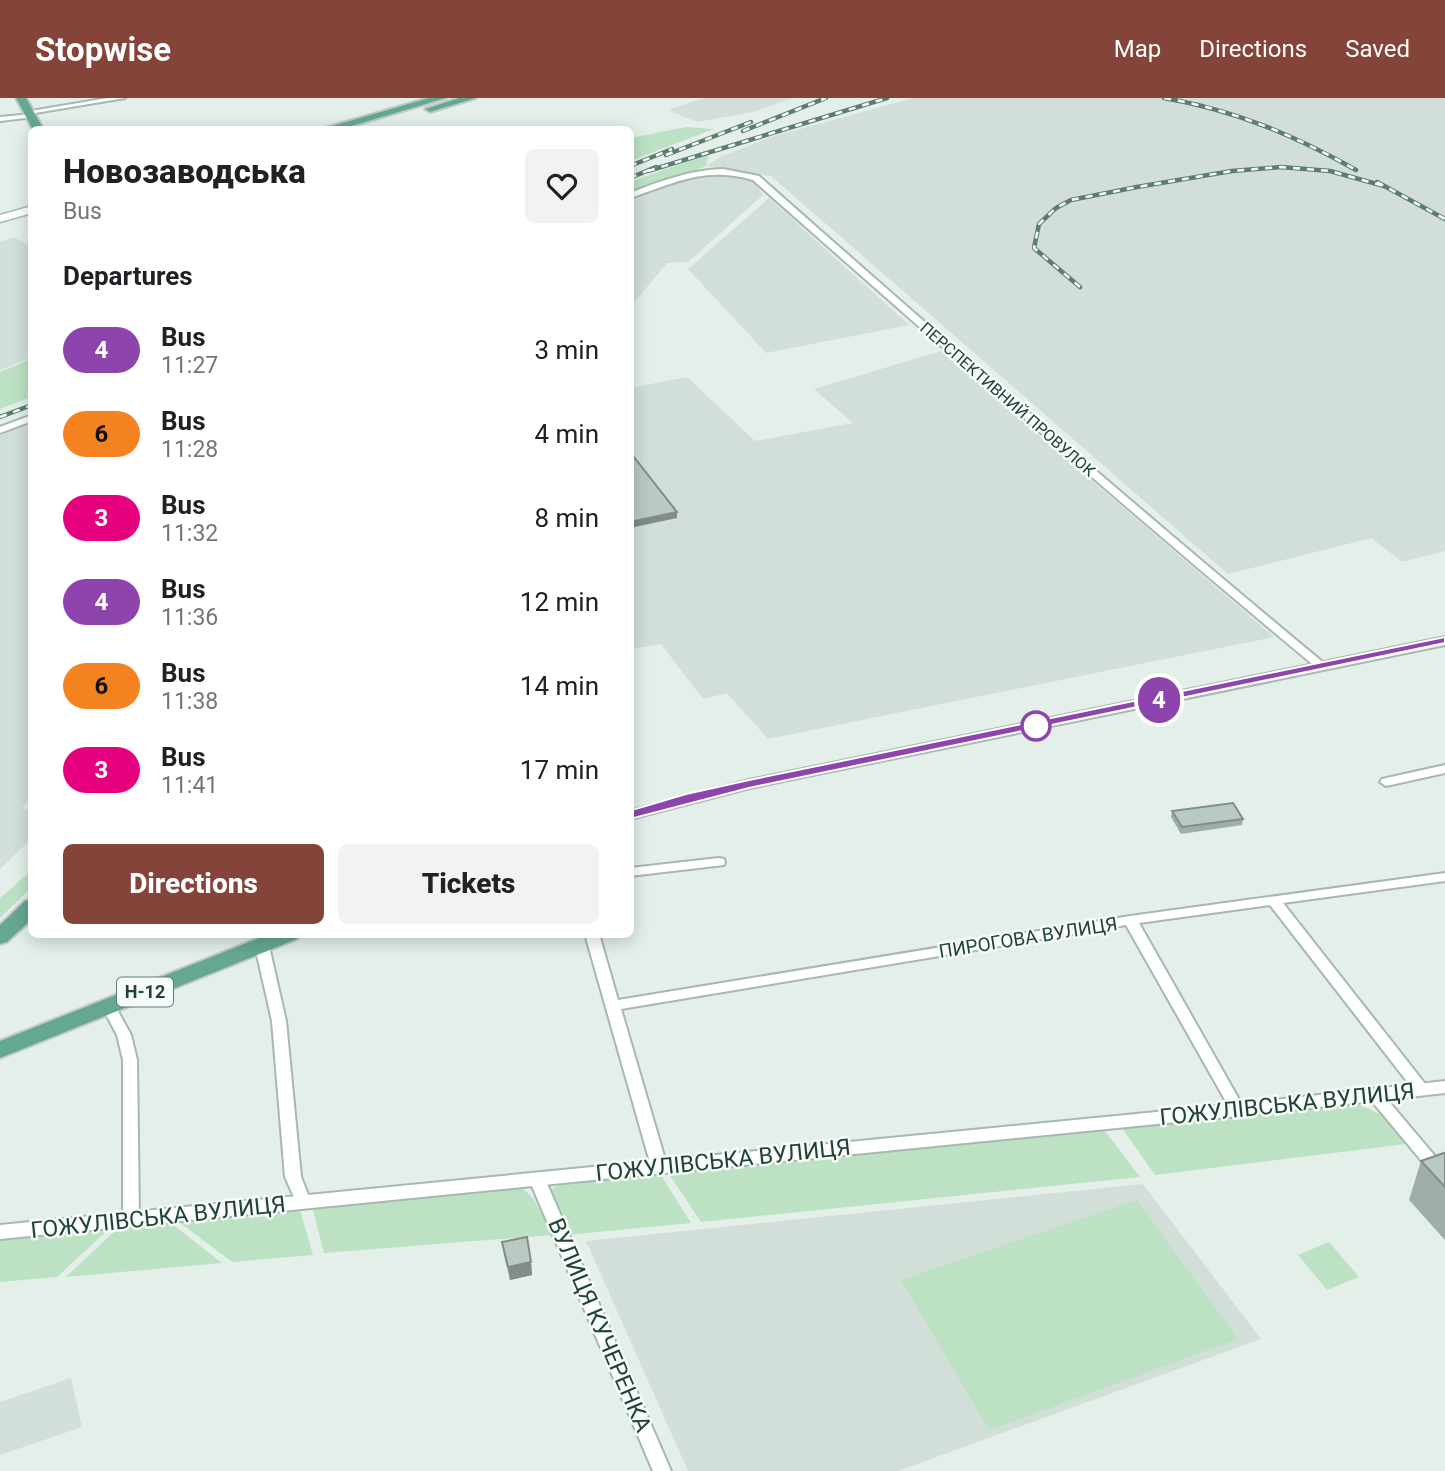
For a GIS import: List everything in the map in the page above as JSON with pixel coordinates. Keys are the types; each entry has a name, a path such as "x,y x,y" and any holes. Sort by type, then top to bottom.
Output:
{"main road":[{"path":"21,98 37,126"},
{"path":"338,126 441,98"},
{"path":"370,126 471,98"},
{"path":"0,219 28,210"},
{"path":"0,937 28,910"},
{"name":"Н-12","path":"7,1044 281,938"}],"street":[{"path":"0,119 122,98"},
{"name":"ПЕРСПЕКТИВНИЙ ПРОВУЛОК","path":"634,194 681,175 711,170 741,173 756,178 1191,558 1321,666"},
{"path":"0,430 28,420"},
{"path":"634,814 686,798 749,784 1445,640"},
{"path":"1387,782 1445,769"},
{"path":"634,872 719,862"},
{"name":"ПИРОГОВА ВУЛИЦЯ","path":"612,1006 1129,920 1445,877"},
{"path":"1273,900 1421,1089"},
{"path":"1129,920 1238,1110"},
{"path":"593,938 659,1166"},
{"path":"262,946 279,1021 293,1177 303,1202"},
{"path":"108,1007 124,1035 130,1060 131,1218"},
{"name":"ГОЖУЛІВСЬКА ВУЛИЦЯ","path":"0,1232 1238,1110 1445,1087"},
{"path":"1375,1095 1445,1179"},
{"name":"ВУЛИЦЯ КУЧЕРЕНКА","path":"537,1179 662,1471"}],"shaded area":[{"path":"704,98 793,98 753,112 697,122 668,110"},
{"path":"913,98 1445,98 1445,551 1402,562 1371,538 1228,574 771,176 706,166 720,157 771,137"},
{"path":"706,173 753,179 763,195 688,262 667,263 634,302 634,197 683,177"},
{"path":"769,198 909,325 766,353 688,269"},
{"path":"14,237 28,245 28,359 0,370 0,242"},
{"path":"941,351 1274,637 768,739 727,693 703,699 661,644 634,648 634,387 687,377 755,441 853,423 814,389"},
{"path":"28,422 28,802 22,808 28,810 28,842 0,869 0,433"},
{"path":"1143,1184 1261,1339 898,1471 688,1471 586,1241"},
{"path":"71,1378 82,1427 0,1455 0,1402"}],"green space":[{"path":"686,127 714,129 634,159 634,137"},
{"path":"709,154 706,166 634,194 634,181"},
{"path":"28,360 28,398 0,409 0,372"},
{"path":"28,874 28,891 0,918 0,898"},
{"path":"1356,1103 1382,1115 1407,1144 1155,1175 1120,1125"},
{"path":"1103,1128 1140,1177 701,1222 667,1171"},
{"path":"659,1172 691,1223 566,1235 549,1192 562,1182"},
{"path":"517,1186 534,1200 551,1235 324,1253 312,1206"},
{"path":"1137,1200 1238,1339 989,1430 901,1280"},
{"path":"299,1207 313,1255 232,1262 175,1219"},
{"path":"167,1220 222,1263 66,1277 121,1225"},
{"path":"111,1227 57,1277 0,1282 0,1237"},
{"path":"1329,1242 1359,1277 1327,1290 1298,1255"}],"building":[{"path":"634,457 677,512 634,521"},
{"path":"1233,803 1243,819 1182,827 1172,811"},
{"path":"1445,1154 1445,1187 1421,1161"},
{"path":"527,1237 531,1262 508,1267 502,1242"}],"railway":[{"path":"743,131 826,98"},
{"path":"648,171 887,98"},
{"path":"1164,98 1215,109 1263,125 1356,170"},
{"path":"666,155 751,122"},
{"path":"634,164 672,149"},
{"path":"634,176 656,167"},
{"path":"1080,287 1034,248 1039,224 1056,208 1071,200 1232,171 1281,167 1330,171 1384,186"},
{"path":"1377,182 1445,219"},
{"path":"0,417 28,406"}],"bus line":[{"name":"4","path":"634,814 686,798 749,784 1445,641"}]}
